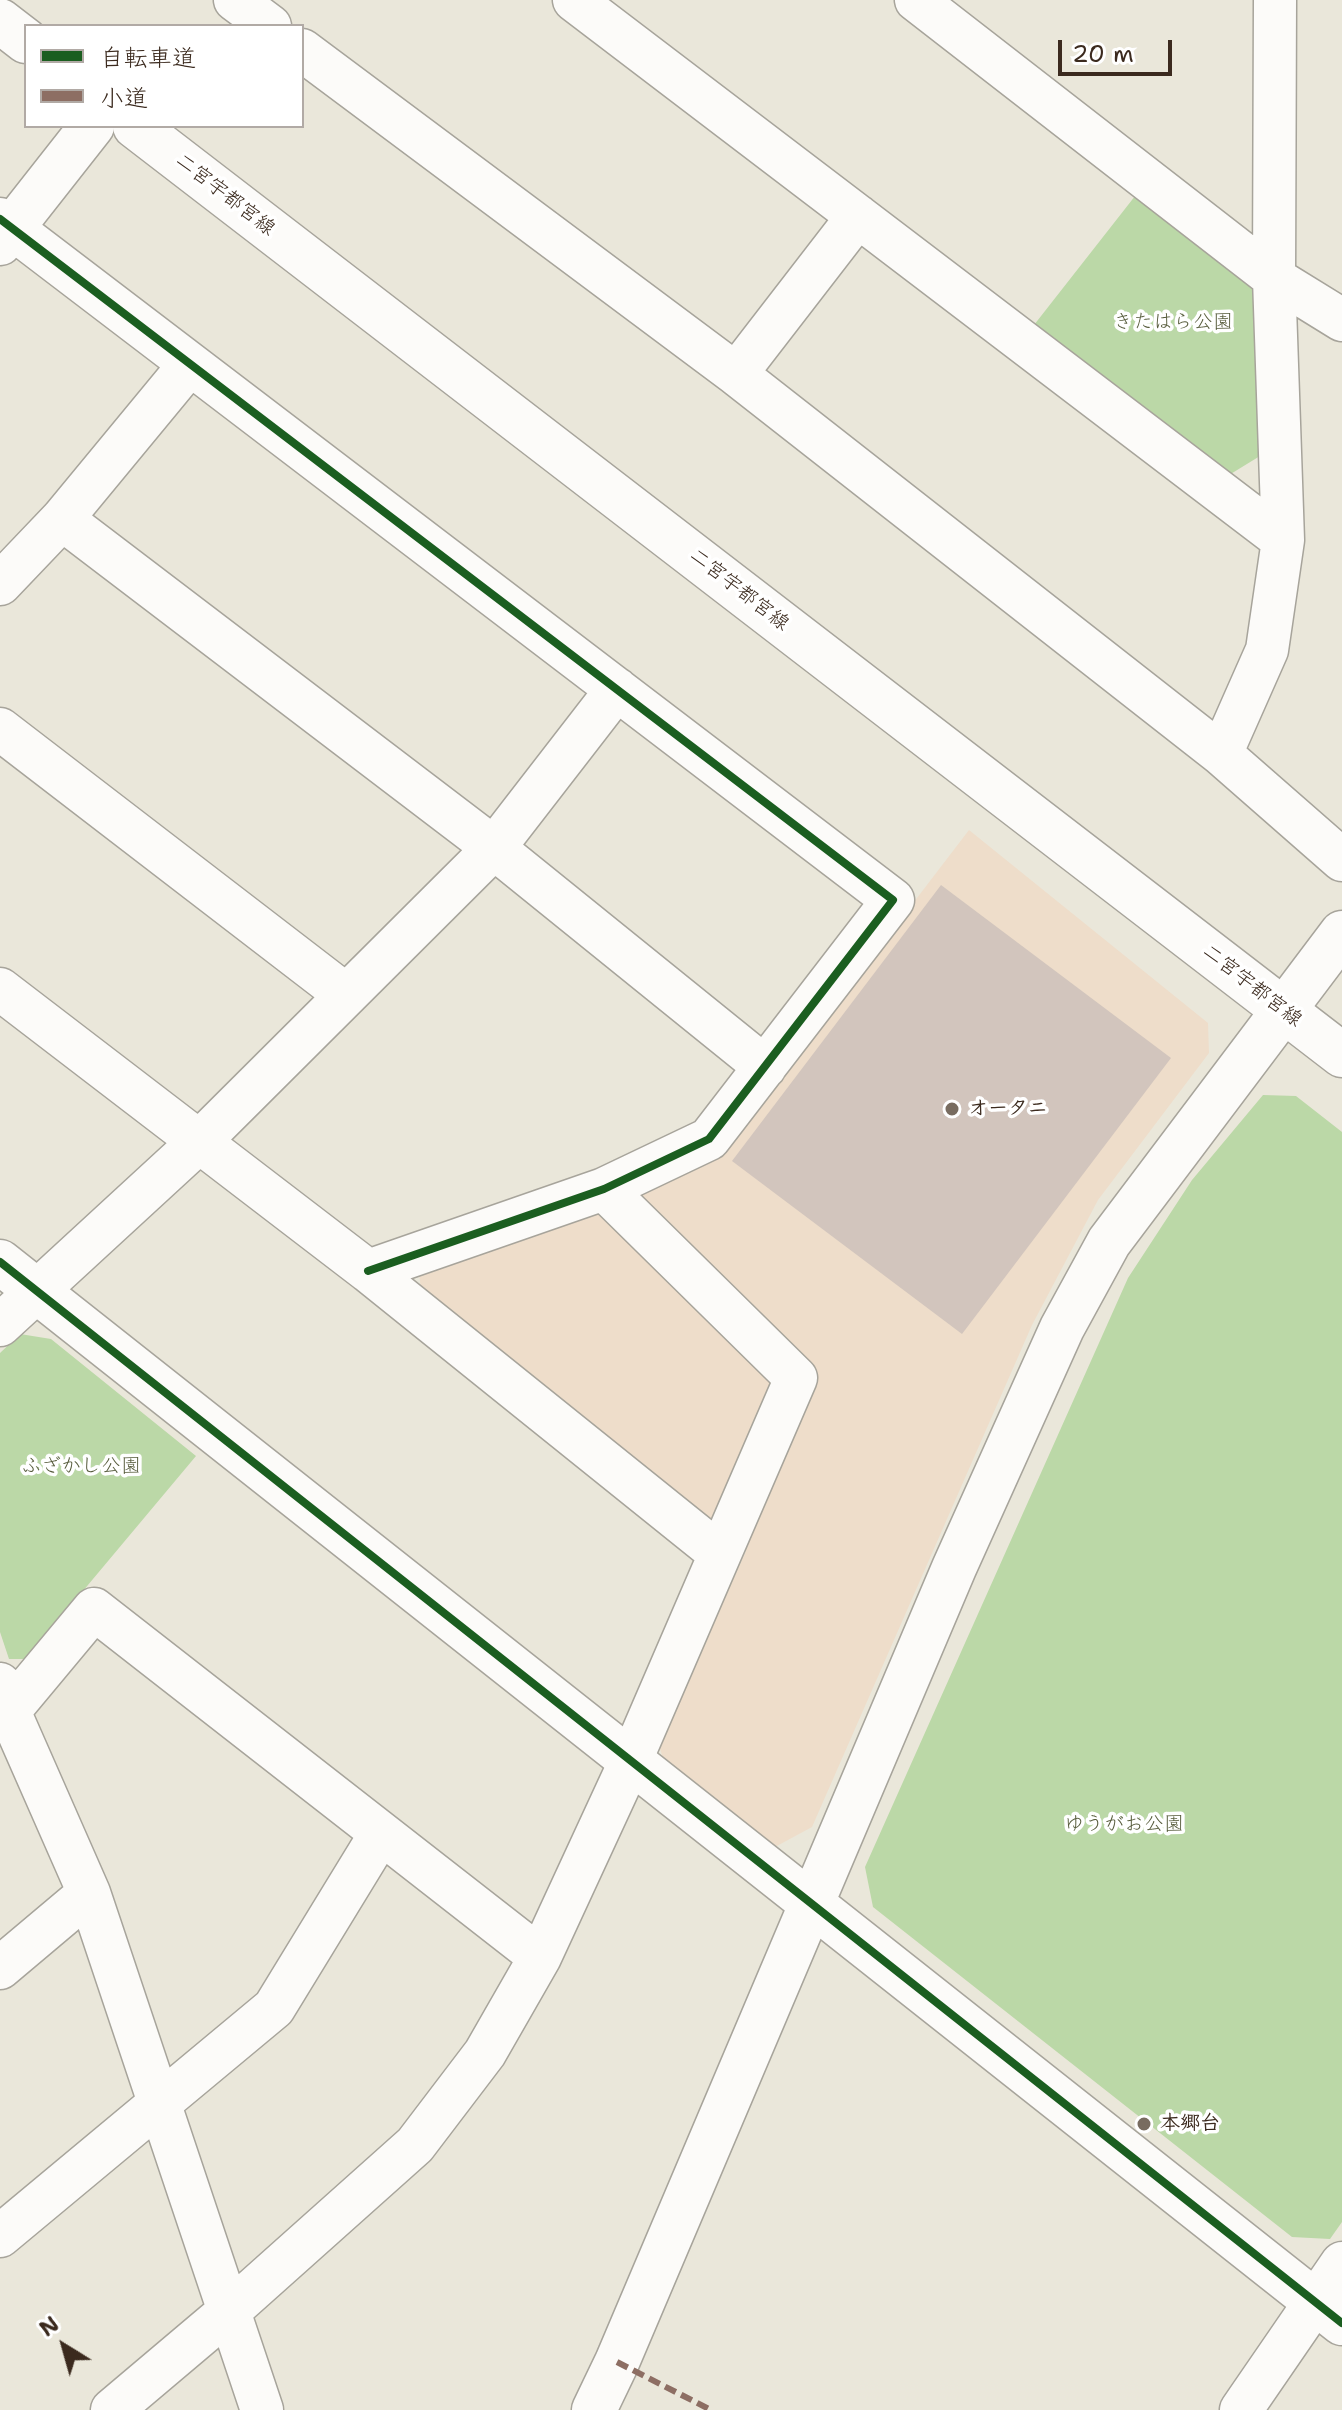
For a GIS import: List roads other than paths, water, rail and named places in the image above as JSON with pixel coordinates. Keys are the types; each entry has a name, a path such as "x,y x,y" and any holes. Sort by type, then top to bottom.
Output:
{"street":[{"path":"235,0 267,24"},
{"path":"574,0 1283,540"},
{"path":"916,0 1274,278 1342,320"},
{"path":"1221,754 1267,650 1283,540 1274,278 1271,4"},
{"path":"0,21 24,39"},
{"path":"304,51 736,374 1221,754 1342,860"},
{"path":"90,128 4,230 190,364 893,900 709,1139 604,1189 368,1271"},
{"name":"二宮宇都宮線","path":"138,128 1342,1055"},
{"path":"736,374 858,216"},
{"path":"0,584 62,519 190,364"},
{"path":"62,519 494,848 765,1067"},
{"path":"0,1325 200,1141 494,848 617,689"},
{"path":"0,729 346,995"},
{"path":"594,2410 954,1568 1062,1328 1109,1242 1342,933"},
{"path":"0,989 368,1271 720,1554"},
{"path":"112,2410 228,2312 415,2145 485,2053 540,1957 631,1760 796,1378 604,1189"},
{"path":"0,1262 1328,2312"},
{"path":"262,2410 89,1893 3,1705 94,1609 540,1957"},
{"path":"0,2236 274,2008 381,1833"},
{"path":"0,1968 89,1893"},
{"path":"1241,2410 1328,2312 1342,2263"}],"place":[{"name":"オータニ","path":"952,1109"},
{"name":"本郷台","path":"1144,2124"}],"park label":[{"name":"きたはら公園","path":"1173,323"},
{"name":"ふざかし公園","path":"81,1467"},
{"name":"ゆうがお公園","path":"1124,1825"}]}
